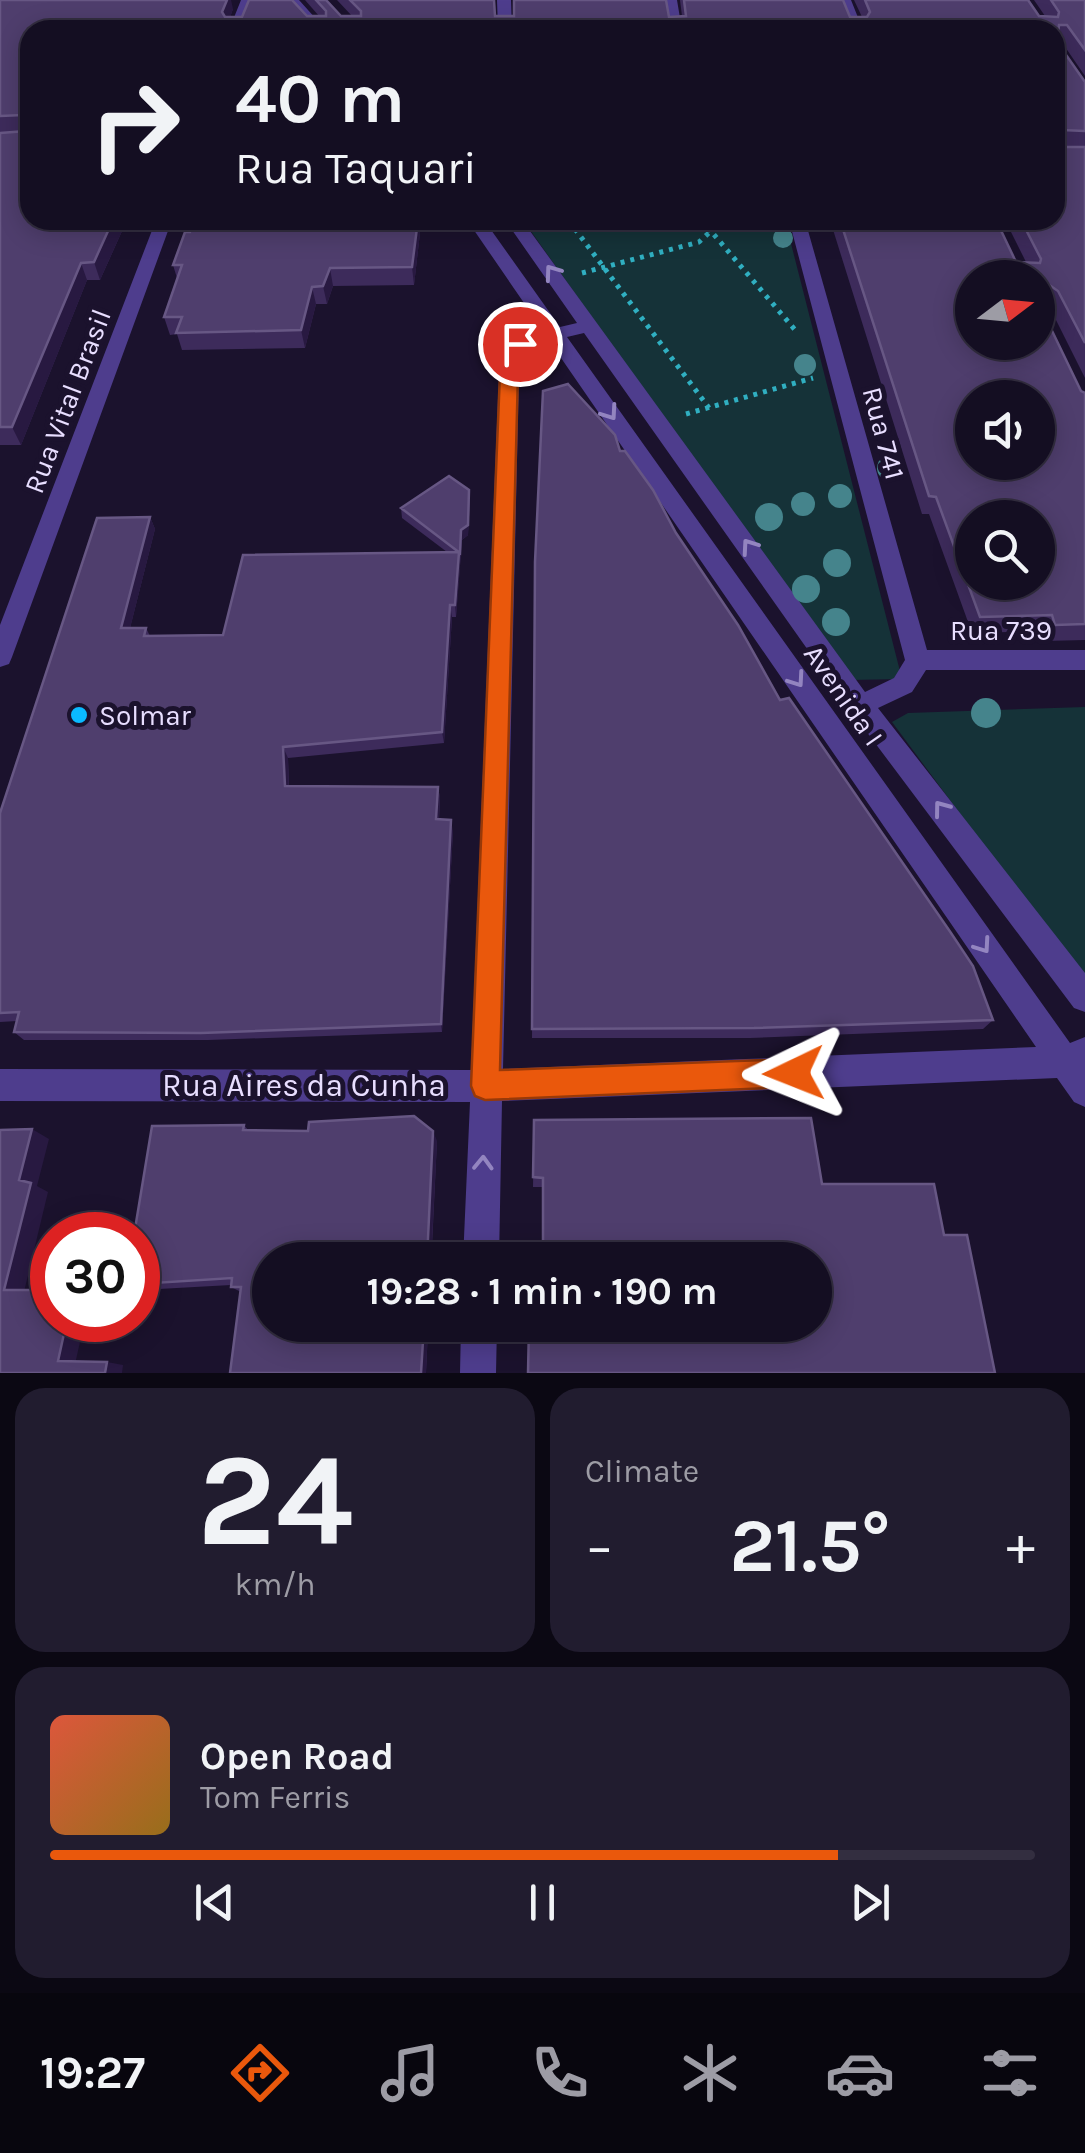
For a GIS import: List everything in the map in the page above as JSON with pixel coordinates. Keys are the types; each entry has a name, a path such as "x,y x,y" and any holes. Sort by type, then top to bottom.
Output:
{"street":[{"path":"292,0 311,20"},
{"name":"Rua Vital Brasil","path":"0,658 160,230"},
{"name":"Avenida I","path":"482,230 1074,1057 1085,1091"},
{"name":"Avenida I","path":"521,230 860,704 1085,997"},
{"name":"Rua 741","path":"800,230 917,660"},
{"path":"481,1242 509,373 520,344 591,325"},
{"path":"860,704 895,692 913,678 917,660"},
{"name":"Rua 739","path":"917,660 1085,660"},
{"name":"Rua Aires da Cunha","path":"0,1085 485,1086 1074,1057"},
{"path":"478,1373 479,1342"}],"path":[{"path":"575,230 709,408"},
{"path":"582,273 699,242 710,230 797,332"},
{"path":"680,416 838,370"}],"green space":[{"path":"530,230 788,230 902,679 849,680"},
{"path":"1085,707 1085,982 892,722 908,713"}],"building":[{"path":"0,0 227,0 222,12 225,17 242,17 249,0 292,0 307,16 326,16 316,0 326,0 341,16 361,16 350,0 494,0 495,16 514,16 514,0 666,0 669,17 686,16 684,0 843,0 850,17 867,17 870,12 865,0 1028,0 1039,16 1058,17 1051,0 1085,0 1085,50 1065,20 20,20 20,115 0,116"},
{"path":"1065,53 1085,82 1085,131 1065,130"},
{"path":"20,131 20,230 108,230 94,262 81,263 12,427 0,427 0,133"},
{"path":"1065,147 1085,147 1085,343 1055,289 1055,260 1041,260 1026,230 1065,230"},
{"path":"417,230 412,267 330,268 323,286 312,287 301,330 176,333 182,317 164,317 182,265 173,265 185,232"},
{"path":"843,230 1001,230 1015,260 955,260 955,360 1055,360 1055,337 1085,393 1085,624 1055,625 1052,615 980,617 974,600 1055,600 1055,500 955,500 955,549 936,497 929,496"},
{"path":"568,384 615,435 620,451 625,451 653,490 780,700 789,698 951,933 973,966 993,1020 754,1028 532,1029 535,562 543,391"},
{"path":"449,476 469,490 468,525 461,530 460,553 401,508"},
{"path":"150,517 121,628 146,628 144,636 223,635 243,555 459,552 455,605 450,605 442,732 283,747 285,786 438,787 436,819 451,820 441,1024 201,1033 14,1032 19,1012 0,1013 0,813 97,518"},
{"path":"414,1116 433,1131 428,1242 252,1242 252,1342 423,1342 421,1373 230,1373 241,1287 231,1287 232,1278 160,1283 160,1212 138,1212 152,1126 244,1125 243,1130 308,1131 309,1122"},
{"path":"811,1118 822,1184 934,1184 944,1235 967,1235 995,1373 528,1373 529,1342 832,1342 832,1242 543,1242 543,1178 533,1177 534,1120"},
{"path":"32,1129 19,1180 31,1183 4,1290 30,1290 30,1342 62,1342 58,1361 107,1362 105,1373 0,1373 0,1130"}],"place":[{"name":"Solmar","path":"79,715"}],"route":[{"path":"520,344 509,373 485,1086 794,1073"}]}
